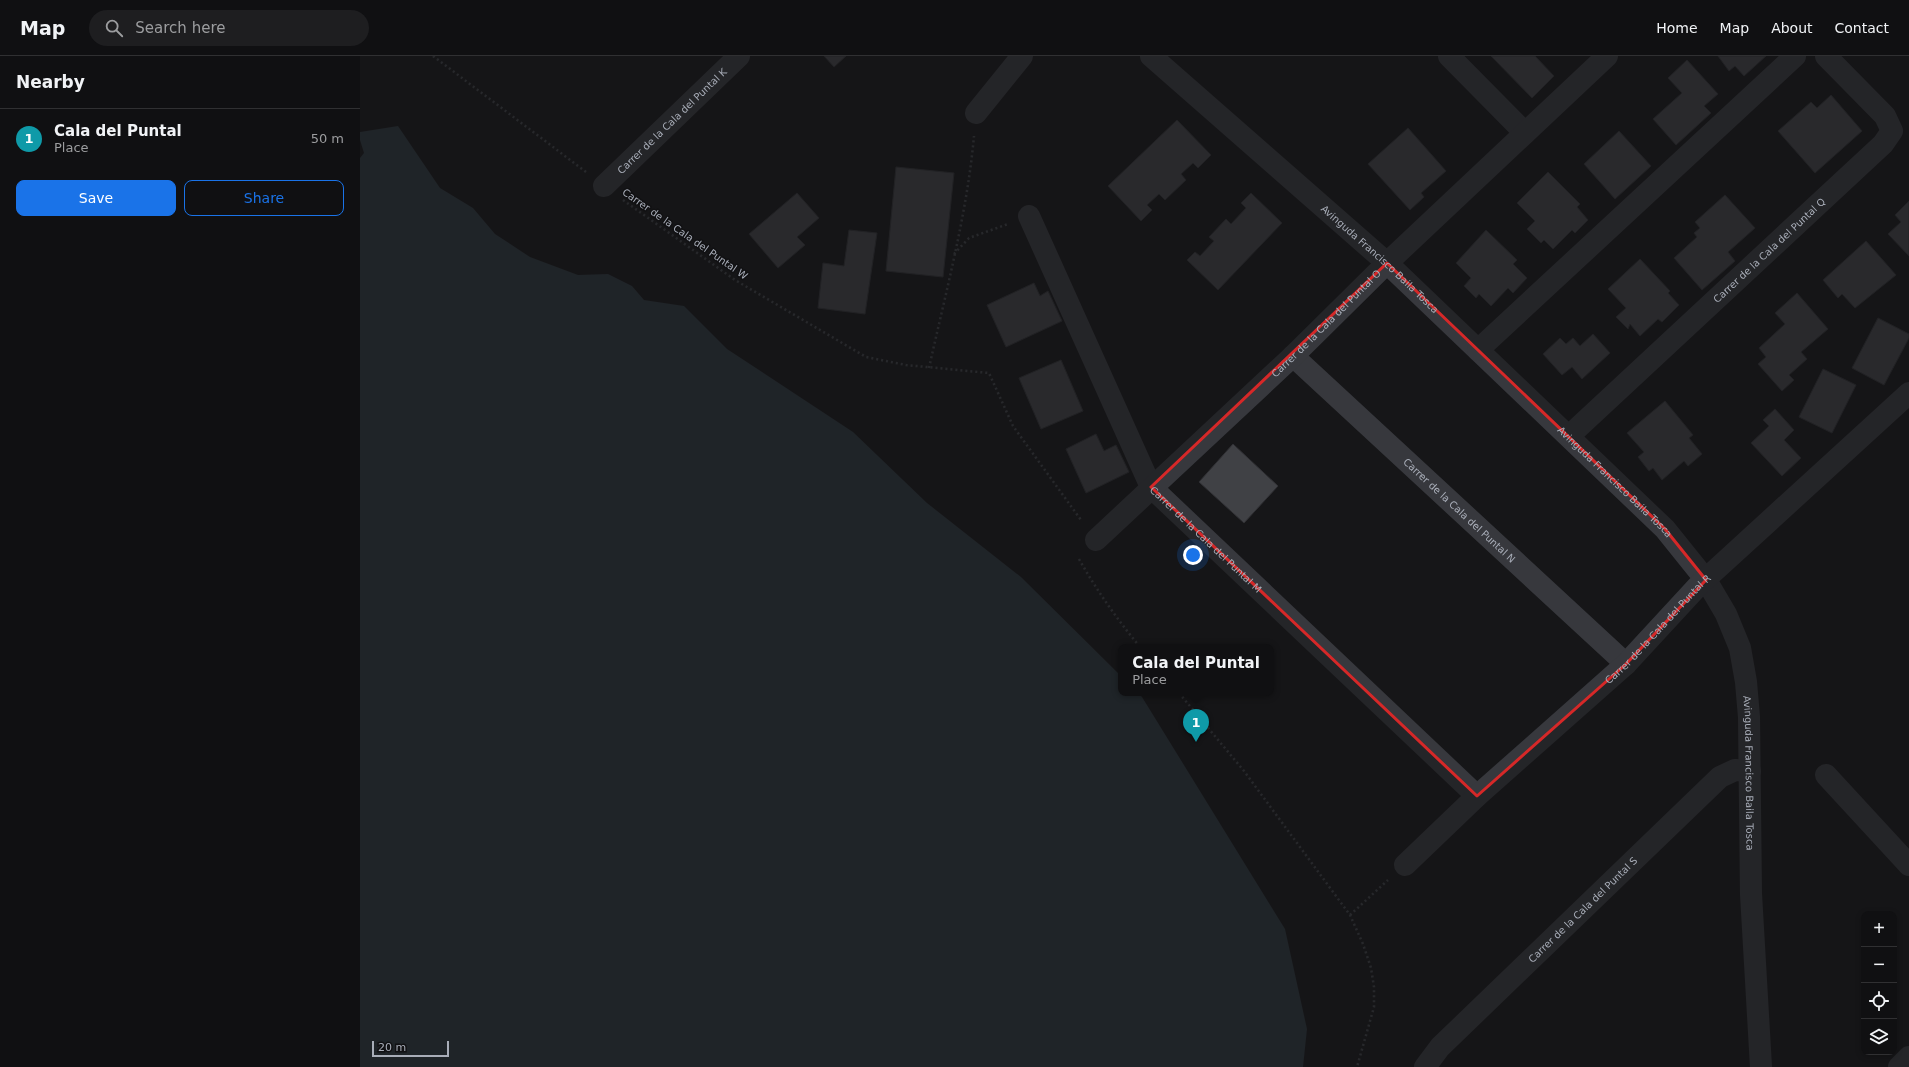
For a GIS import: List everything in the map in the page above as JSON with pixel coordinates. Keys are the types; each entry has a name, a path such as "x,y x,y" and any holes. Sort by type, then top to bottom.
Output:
{"street":[{"name":"Carrer de la Cala del Puntal K","path":"604,186 739,56"},
{"path":"976,113 1022,56"},
{"name":"Avinguda Francisco Baila Tosca","path":"1151,56 1387,263 1665,529 1706,580 1726,614 1740,648 1746,682 1749,717 1751,894 1761,1067"},
{"path":"1449,56 1525,134"},
{"name":"Carrer de la Cala del Puntal O","path":"1096,540 1607,56"},
{"path":"1478,350 1795,56"},
{"name":"Carrer de la Cala del Puntal Q","path":"1569,436 1883,144 1892,131 1885,116 1826,56"},
{"name":"Carrer de la Cala del Puntal M","path":"1029,216 1151,487 1476,796"},
{"name":"Carrer de la Cala del Puntal N","path":"1292,356 1626,664"},
{"name":"Carrer de la Cala del Puntal R","path":"1405,865 1476,796 1626,664 1706,580 1909,393"},
{"name":"Carrer de la Cala del Puntal S","path":"1425,1067 1440,1047 1720,777 1735,770 1750,771"},
{"path":"1826,775 1909,865"},
{"path":"1899,1067 1909,1057"}],"path":[{"name":"Carrer de la Cala del Puntal W","path":"433,56 604,186 735,280 866,357 906,366 989,374 1013,426 1096,540"},
{"path":"929,368 954,254 971,160 976,113"},
{"path":"954,254 969,238 1029,216"},
{"path":"1095,588 1117,620 1137,644"},
{"path":"1182,696 1244,771 1350,915 1372,968 1374,987 1374,1007 1358,1067"},
{"path":"1350,915 1405,865"}],"highlighted area":[{"path":"1387,263 1665,529 1706,580 1626,664 1477,796 1151,487"}],"shaded area":[{"path":"398,126 440,188 473,208 495,234 530,257 578,275 608,274 632,286 644,300 684,306 727,349 853,432 927,503 1021,577 1118,673 1118,696 1142,697 1285,929 1307,1029 1303,1067 360,1067 360,158 364,153 360,140 360,132"}],"building":[{"path":"824,56 846,56 834,67"},
{"path":"1491,56 1535,56 1554,76 1532,98"},
{"path":"1718,56 1766,56 1744,76 1735,66 1729,71"},
{"path":"1687,60 1718,94 1704,106 1711,113 1676,145 1653,119 1682,93 1668,78"},
{"path":"1831,95 1862,131 1815,173 1778,131 1811,102 1817,108"},
{"path":"1177,120 1211,155 1198,168 1193,163 1181,174 1186,180 1165,200 1159,194 1147,205 1152,210 1141,221 1108,186"},
{"path":"1408,128 1446,171 1421,193 1424,197 1410,210 1368,164"},
{"path":"1619,131 1651,166 1615,199 1584,164"},
{"path":"896,167 954,173 943,277 886,271"},
{"path":"1548,172 1580,204 1577,207 1588,220 1575,233 1572,230 1553,249 1544,240 1541,243 1527,229 1535,221 1517,203"},
{"path":"797,193 819,218 797,237 805,245 778,268 749,234"},
{"path":"1251,193 1282,223 1218,290 1187,260 1195,252 1200,256 1214,241 1209,237 1226,219 1231,224 1246,208 1241,203"},
{"path":"1725,195 1755,228 1728,252 1735,261 1702,290 1674,258 1697,237 1694,233 1700,228 1695,222"},
{"path":"1909,201 1909,256 1888,234 1901,222 1895,215"},
{"path":"849,230 877,233 865,314 818,308 823,263 844,266"},
{"path":"1486,230 1517,260 1513,264 1527,278 1513,293 1508,288 1491,306 1479,294 1476,298 1464,286 1471,278 1456,263"},
{"path":"1866,241 1896,275 1855,308 1842,294 1838,298 1823,280"},
{"path":"1640,259 1670,291 1668,293 1679,305 1662,322 1658,319 1640,336 1630,324 1628,329 1616,317 1626,308 1608,289"},
{"path":"1034,283 1040,296 1048,291 1062,321 1006,347 987,305"},
{"path":"1797,293 1828,329 1801,352 1807,359 1789,375 1794,380 1782,391 1758,364 1766,357 1759,348 1785,324 1775,313"},
{"path":"1878,318 1909,334 1909,338 1884,385 1852,368"},
{"path":"1593,334 1610,353 1582,379 1572,367 1562,375 1543,354 1560,338 1566,344 1573,338 1580,346"},
{"path":"1061,360 1083,411 1041,429 1019,378"},
{"path":"1823,369 1856,385 1832,433 1799,417"},
{"path":"1665,401 1693,435 1689,438 1702,454 1688,466 1684,461 1662,480 1653,468 1649,471 1638,457 1644,452 1627,433"},
{"path":"1775,409 1794,430 1784,440 1801,458 1782,476 1751,443 1769,426 1763,420"},
{"path":"1096,434 1104,451 1116,445 1129,472 1086,493 1066,449"},
{"path":"1233,444 1278,486 1244,523 1199,482"}],"place":[{"name":"Cala del Puntal","path":"1196,742"}]}
